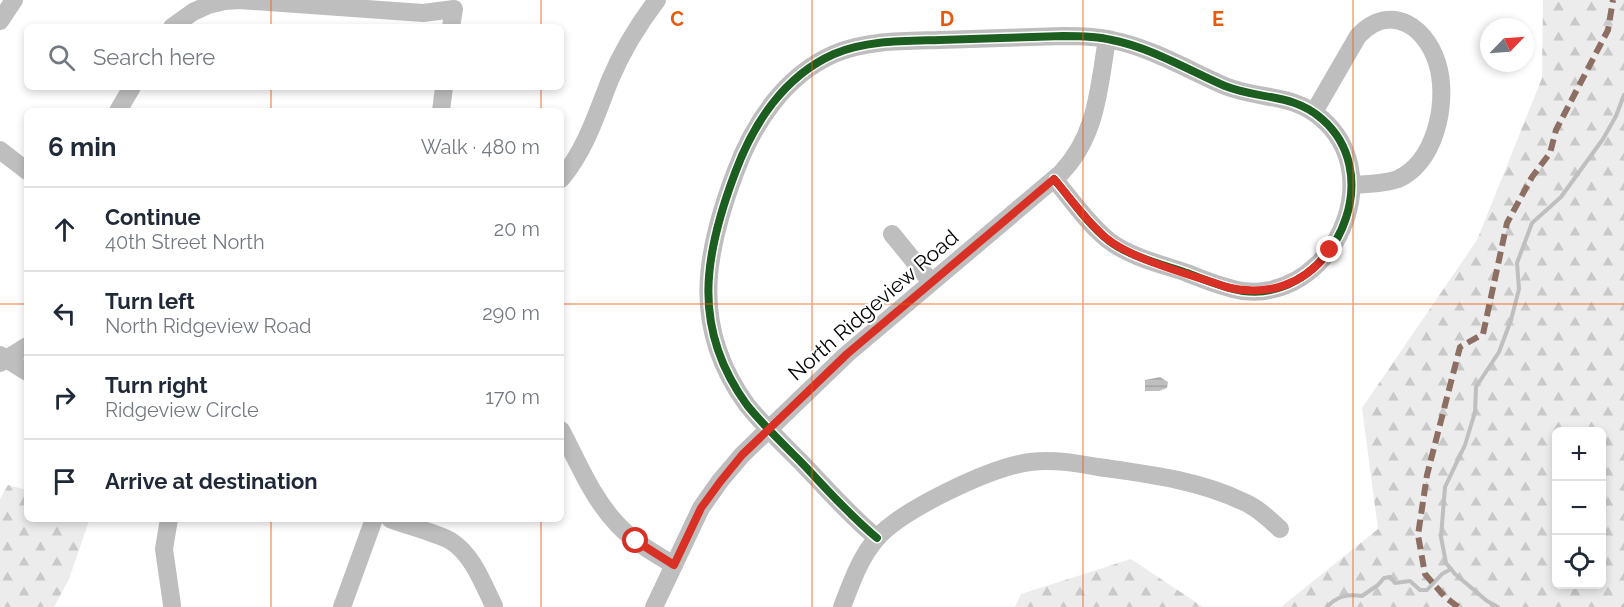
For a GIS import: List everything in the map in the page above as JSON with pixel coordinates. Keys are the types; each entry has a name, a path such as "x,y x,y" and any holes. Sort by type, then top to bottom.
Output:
{"street":[{"path":"0,21 14,0"},
{"path":"176,24 208,5 240,0 423,13 454,9 452,24"},
{"path":"564,174 586,141 622,54 638,25 657,0"},
{"path":"1314,112 1358,36 1375,21 1386,17 1400,19 1410,24 1428,42 1440,71 1441,91 1434,136 1428,151 1419,163 1397,179 1352,185"},
{"path":"877,538 769,429 740,393 728,373 718,347 708,296 708,271 730,186 753,132 783,90 803,72 847,49 884,42 1063,36 1107,39 1146,50 1239,91 1289,100 1314,112 1330,126 1340,141 1348,158 1352,185 1350,203 1340,233 1324,259 1311,272 1296,281 1271,290 1254,291 1226,287 1122,249 1090,223 1054,179"},
{"name":"North Ridgeview Road","path":"654,607 698,515 730,468 847,354 1054,179 1074,158 1090,127 1107,39"},
{"path":"120,108 130,90"},
{"path":"441,108 444,90"},
{"path":"0,150 24,169"},
{"path":"892,234 931,282"},
{"path":"2,359 24,348"},
{"path":"2,359 24,370"},
{"path":"564,436 595,495 610,516 636,541 674,565"},
{"path":"842,607 856,572 877,538 905,515 936,498 1012,465 1044,461 1136,472 1186,483 1246,503 1280,529"},
{"path":"168,522 164,549 172,605"},
{"path":"342,607 373,522"},
{"path":"399,522 444,538 458,546 473,565 494,606"}],"green space":[{"path":"1543,0 1624,0 1624,607 1281,607 1378,529 1362,408 1477,240 1542,78"},
{"path":"8,485 24,489 24,522 89,522 69,579 54,607 0,607 0,499"},
{"path":"1131,559 1203,607 1015,607 1021,594"}],"shaded area":[{"path":"1160,377 1168,382 1167,388 1159,391 1145,391 1145,380"}],"waterway":[{"path":"1498,607 1487,601 1455,574 1446,563 1441,537 1445,487 1465,445 1475,412 1476,387 1499,352 1511,320 1519,289 1517,263 1532,223 1561,197 1603,139 1616,116 1624,95"},
{"path":"1327,607 1343,597 1362,596 1384,578 1390,577 1395,583 1410,581 1420,590 1427,590 1442,574 1451,569"}],"marked path":[{"path":"1458,607 1445,597 1425,574 1418,535 1427,475 1460,347 1483,334 1507,223 1532,177 1550,153 1556,130 1608,30 1613,0"}],"cycle path":[{"path":"877,538 837,501 747,405 729,376 717,348 710,319 708,291 710,262 724,203 742,155 772,103 785,88 816,63 847,49 900,41 1087,36 1127,44 1156,54 1225,86 1288,101 1311,111 1322,119 1340,141 1349,166 1351,192 1346,218 1334,243 1317,264 1296,280 1270,290 1250,292 1215,284 1146,260 1117,246 1093,226 1054,179"}],"route":[{"path":"636,541 674,565 701,508 742,455 847,354 1054,179 1090,223 1122,249 1226,287 1244,291 1280,288 1311,272 1330,250"}]}
